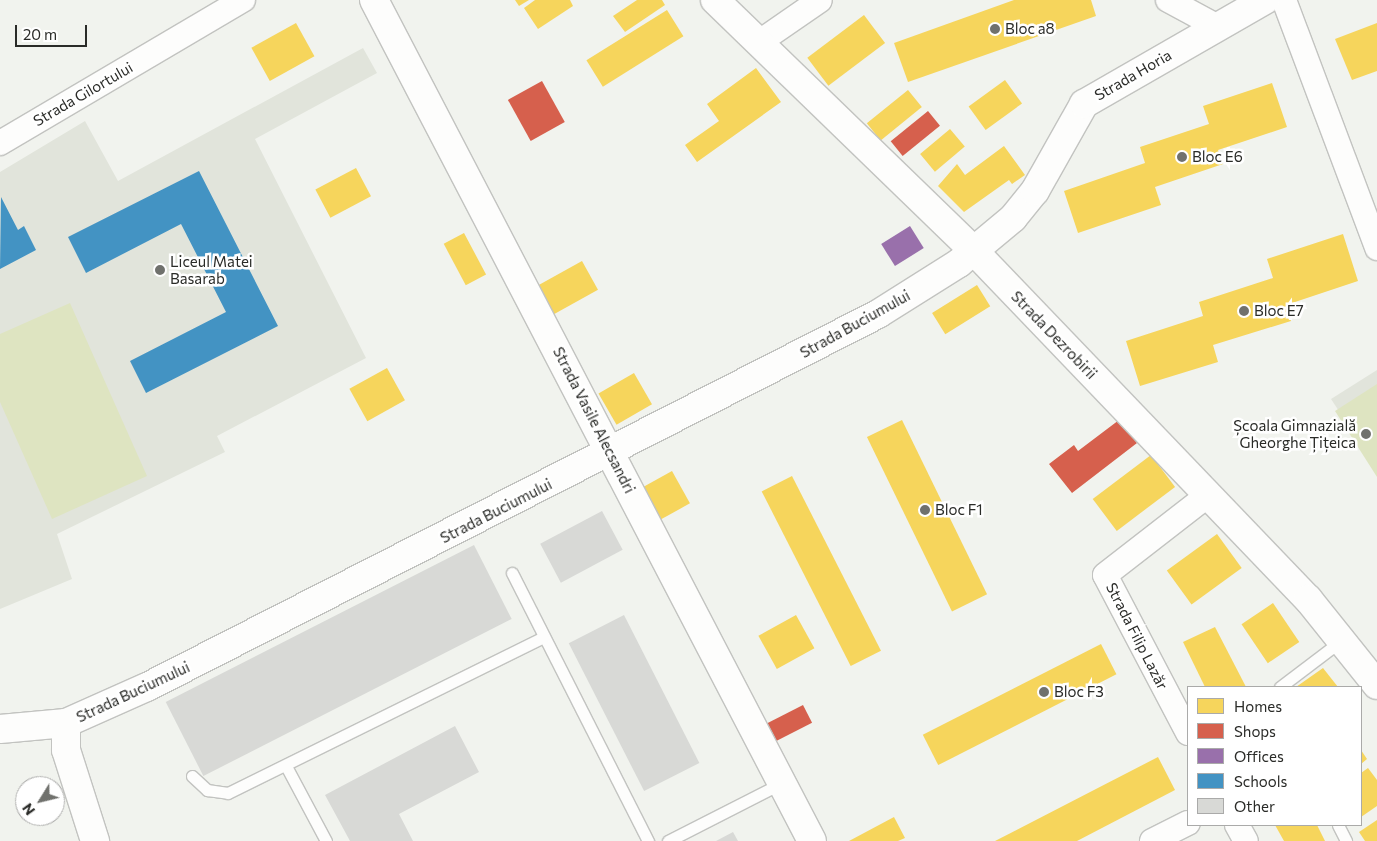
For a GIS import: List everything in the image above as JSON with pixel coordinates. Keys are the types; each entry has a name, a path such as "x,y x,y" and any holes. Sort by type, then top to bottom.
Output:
{"street":[{"name":"Strada Gilortului","path":"0,143 243,0"},
{"name":"Strada Vasile Alecsandri","path":"374,0 812,841"},
{"name":"Strada Dezrobirii","path":"715,0 975,252 1208,495 1342,640 1377,685"},
{"path":"758,43 820,0"},
{"path":"1168,0 1218,27"},
{"path":"1208,0 1218,27"},
{"name":"Strada Horia","path":"975,252 1036,191 1084,104 1265,0"},
{"path":"1284,0 1377,248"},
{"name":"Strada Buciumului","path":"0,729 66,723 147,687 611,453 878,314 975,252"},
{"name":"Strada Filip Lazăr","path":"1187,731 1106,575 1208,495"},
{"path":"66,723 66,750 95,841"},
{"path":"1152,841 1187,824"},
{"path":"1238,826 1246,841"}],"lane":[{"path":"512,573 648,841"},
{"path":"192,776 207,790 228,793 544,637"},
{"path":"1281,686 1342,640"},
{"path":"286,766 326,841"},
{"path":"668,841 782,783"},
{"path":"1338,826 1346,841"}],"shaded area":[{"name":"Liceul Matei Basarab","path":"363,48 377,73 255,139 366,358 217,436 225,452 57,534 72,579 0,609 0,172 85,121 118,181"},
{"name":"Școala Gimnazială Gheorghe Țițeica","path":"1377,370 1377,469 1331,399"}],"green space":[{"path":"70,303 147,476 52,519 0,402 0,334"},
{"name":"Școala Gimnazială Gheorghe Țițeica","path":"1377,384 1377,477 1335,411"}],"building: Homes":[{"path":"515,0 529,0 519,6"},
{"path":"535,0 570,0 573,6 538,29 524,8"},
{"path":"637,0 662,0 665,5 625,32 613,16"},
{"name":"Bloc a8","path":"1014,0 1091,0 1096,16 908,82 894,43"},
{"path":"667,10 683,36 603,87 586,60"},
{"path":"864,15 885,43 828,86 807,58"},
{"path":"296,23 314,56 270,81 251,48"},
{"path":"1377,23 1377,71 1352,80 1335,39"},
{"path":"756,68 781,102 697,162 685,145 719,121 707,104"},
{"path":"1005,80 1022,103 986,130 969,106"},
{"name":"Bloc E6","path":"1272,83 1287,127 1218,150 1223,164 1155,187 1161,205 1078,233 1064,191 1145,163 1140,147 1209,124 1203,106"},
{"path":"908,90 922,107 881,140 867,123"},
{"path":"950,129 965,147 935,172 920,154"},
{"path":"1004,146 1025,175 1012,184 1009,180 964,212 938,186 957,164 965,175"},
{"path":"356,168 371,196 330,218 315,190"},
{"path":"464,233 486,274 466,285 444,244"},
{"name":"Bloc E7","path":"1343,234 1358,281 1286,305 1291,321 1213,345 1218,362 1140,386 1126,341 1203,316 1199,302 1273,278 1267,259"},
{"path":"582,261 598,290 553,315 537,286"},
{"path":"977,285 990,306 945,334 932,313"},
{"path":"387,368 405,400 367,421 349,389"},
{"path":"634,373 652,404 616,425 598,394"},
{"name":"Bloc F1","path":"902,420 987,594 952,611 867,437"},
{"path":"1151,455 1175,487 1117,531 1093,499"},
{"path":"672,471 690,503 659,520 641,488"},
{"path":"792,476 881,651 851,666 762,491"},
{"path":"1217,534 1242,568 1192,604 1167,570"},
{"path":"1273,603 1299,642 1268,663 1241,624"},
{"path":"796,615 814,648 777,669 758,636"},
{"path":"1215,627 1245,686 1205,686 1183,642"},
{"name":"Bloc F3","path":"1101,644 1116,674 938,765 923,735"},
{"path":"1323,668 1337,686 1297,686"},
{"path":"1362,752 1367,759 1362,763"},
{"path":"1158,757 1175,790 1077,841 995,841"},
{"path":"1368,768 1377,780 1377,806 1362,816 1362,772"},
{"path":"894,817 905,838 898,841 849,841"},
{"path":"1377,820 1377,841 1365,841 1359,832"},
{"path":"1276,826 1318,826 1325,841 1284,841"}],"building: Shops":[{"path":"542,81 565,122 531,141 508,100"},
{"path":"928,111 940,126 903,156 891,141"},
{"path":"1119,420 1137,443 1072,493 1049,464 1074,445 1078,451"},
{"path":"803,705 812,723 773,743 764,725"}],"building: Offices":[{"path":"910,226 924,248 895,266 881,244"}],"building: Schools":[{"path":"199,171 278,326 146,393 130,361 226,312 181,224 86,273 68,237"},
{"path":"1,197 18,230 24,226 36,250 0,269"}],"building: Other":[{"path":"602,511 623,550 561,583 540,544"},
{"path":"474,545 512,619 203,776 166,702"},
{"path":"624,615 699,763 644,791 569,643"},
{"path":"455,726 479,772 399,814 413,841 350,841 325,795"},
{"path":"733,832 738,841 716,841"}],"place":[{"name":"Bloc a8","path":"995,29"},
{"name":"Bloc E6","path":"1182,157"},
{"name":"Liceul Matei Basarab","path":"160,270"},
{"name":"Bloc E7","path":"1244,311"},
{"name":"Școala Gimnazială Gheorghe Țițeica","path":"1366,434"},
{"name":"Bloc F1","path":"925,510"},
{"name":"Bloc F3","path":"1044,692"}]}
